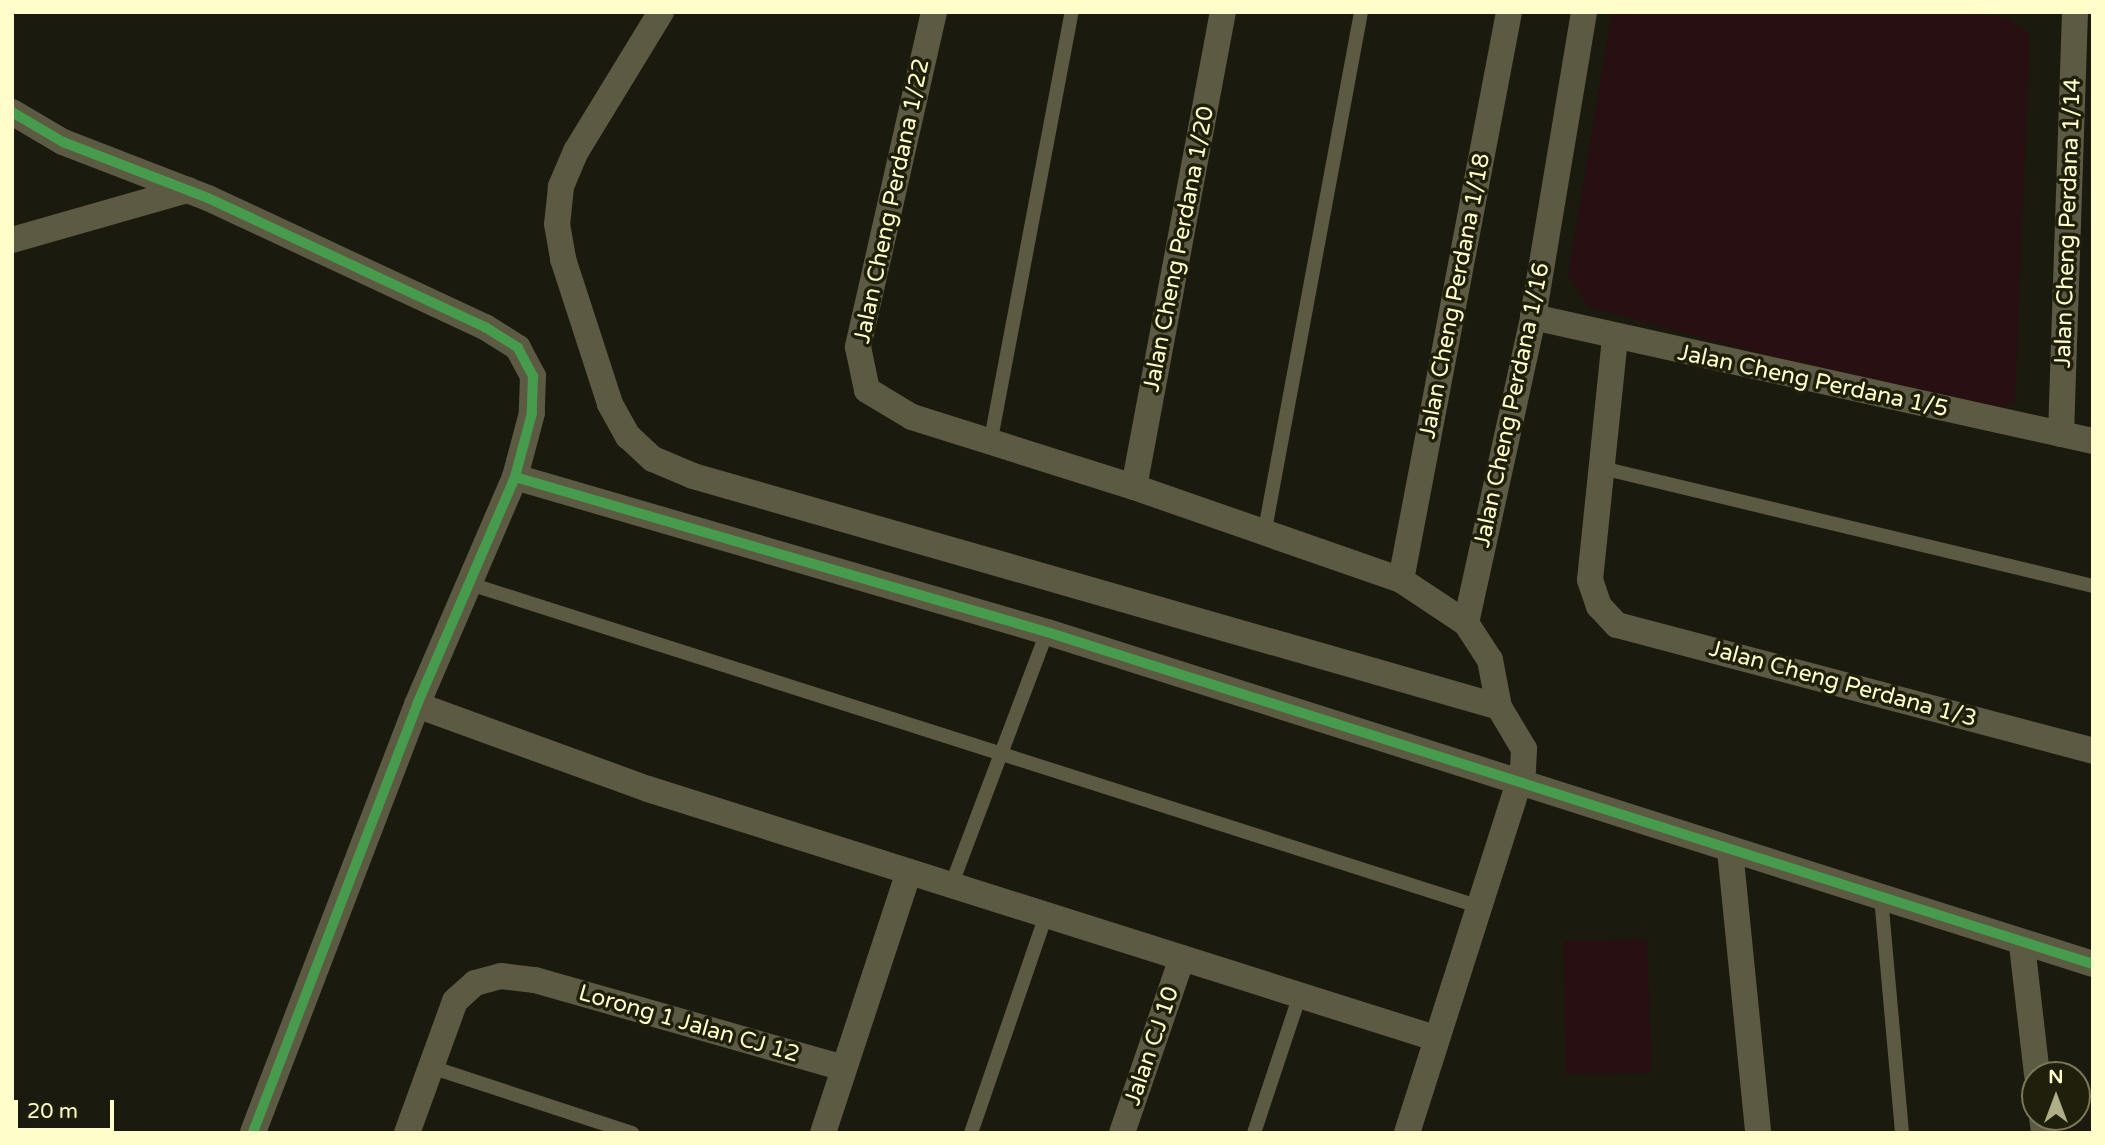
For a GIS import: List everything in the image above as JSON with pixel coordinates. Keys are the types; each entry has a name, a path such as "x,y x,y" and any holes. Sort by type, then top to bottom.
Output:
{"street":[{"path":"661,12 576,151 561,187 557,224 563,259 610,404 628,436 653,459 693,476 1499,707"},
{"name":"Jalan Cheng Perdana 1/22","path":"934,12 858,347 867,390 912,417 991,439"},
{"name":"Jalan Cheng Perdana 1/20","path":"1134,487 1223,12"},
{"name":"Jalan Cheng Perdana 1/18","path":"1401,580 1509,12"},
{"name":"Jalan Cheng Perdana 1/16","path":"1466,623 1534,317 1584,12"},
{"name":"Jalan Cheng Perdana 1/14","path":"2061,434 2075,12"},
{"path":"12,112 63,142 188,190 485,327 518,348 533,376 532,413 514,477 417,705 253,1133"},
{"path":"12,240 188,190"},
{"name":"Jalan Cheng Perdana 1/5","path":"1534,317 1615,338 2093,441"},
{"path":"1602,468 1615,338"},
{"path":"991,439 1401,580 1466,623 1490,660 1499,707 1524,749 1520,785 1477,906 1407,1133"},
{"name":"Jalan Cheng Perdana 1/3","path":"1602,468 1590,580 1600,606 1617,625 2093,751"},
{"path":"514,477 1047,632 1520,785 2093,964"},
{"path":"417,705 648,789 1435,1038"},
{"path":"1730,850 1758,1133"},
{"path":"823,1133 909,872"},
{"path":"2022,944 2036,1061"},
{"name":"Jalan CJ 10","path":"1122,1133 1182,958"},
{"name":"Lorong 1 Jalan CJ 12","path":"407,1133 455,1001 475,983 501,976 534,980 843,1068"}],"lane":[{"path":"991,439 1072,12"},
{"path":"1264,535 1361,12"},
{"path":"1602,468 2093,586"},
{"path":"467,583 1477,906"},
{"path":"951,886 1047,632"},
{"path":"1881,897 1902,1133"},
{"path":"971,1133 1046,915"},
{"path":"1254,1133 1300,995"},
{"path":"431,1067 632,1133"}],"shaded area":[{"path":"1612,12 1967,12 2008,19 2030,34 2015,401 1987,415 1588,307 1568,274"},
{"path":"1647,939 1652,1073 1566,1074 1563,941"}],"cycle path":[{"path":"12,112 63,142 208,198 485,327 518,348 533,376 532,413 515,477 417,705 253,1133"},
{"path":"515,477 1047,632 2093,964"}]}
